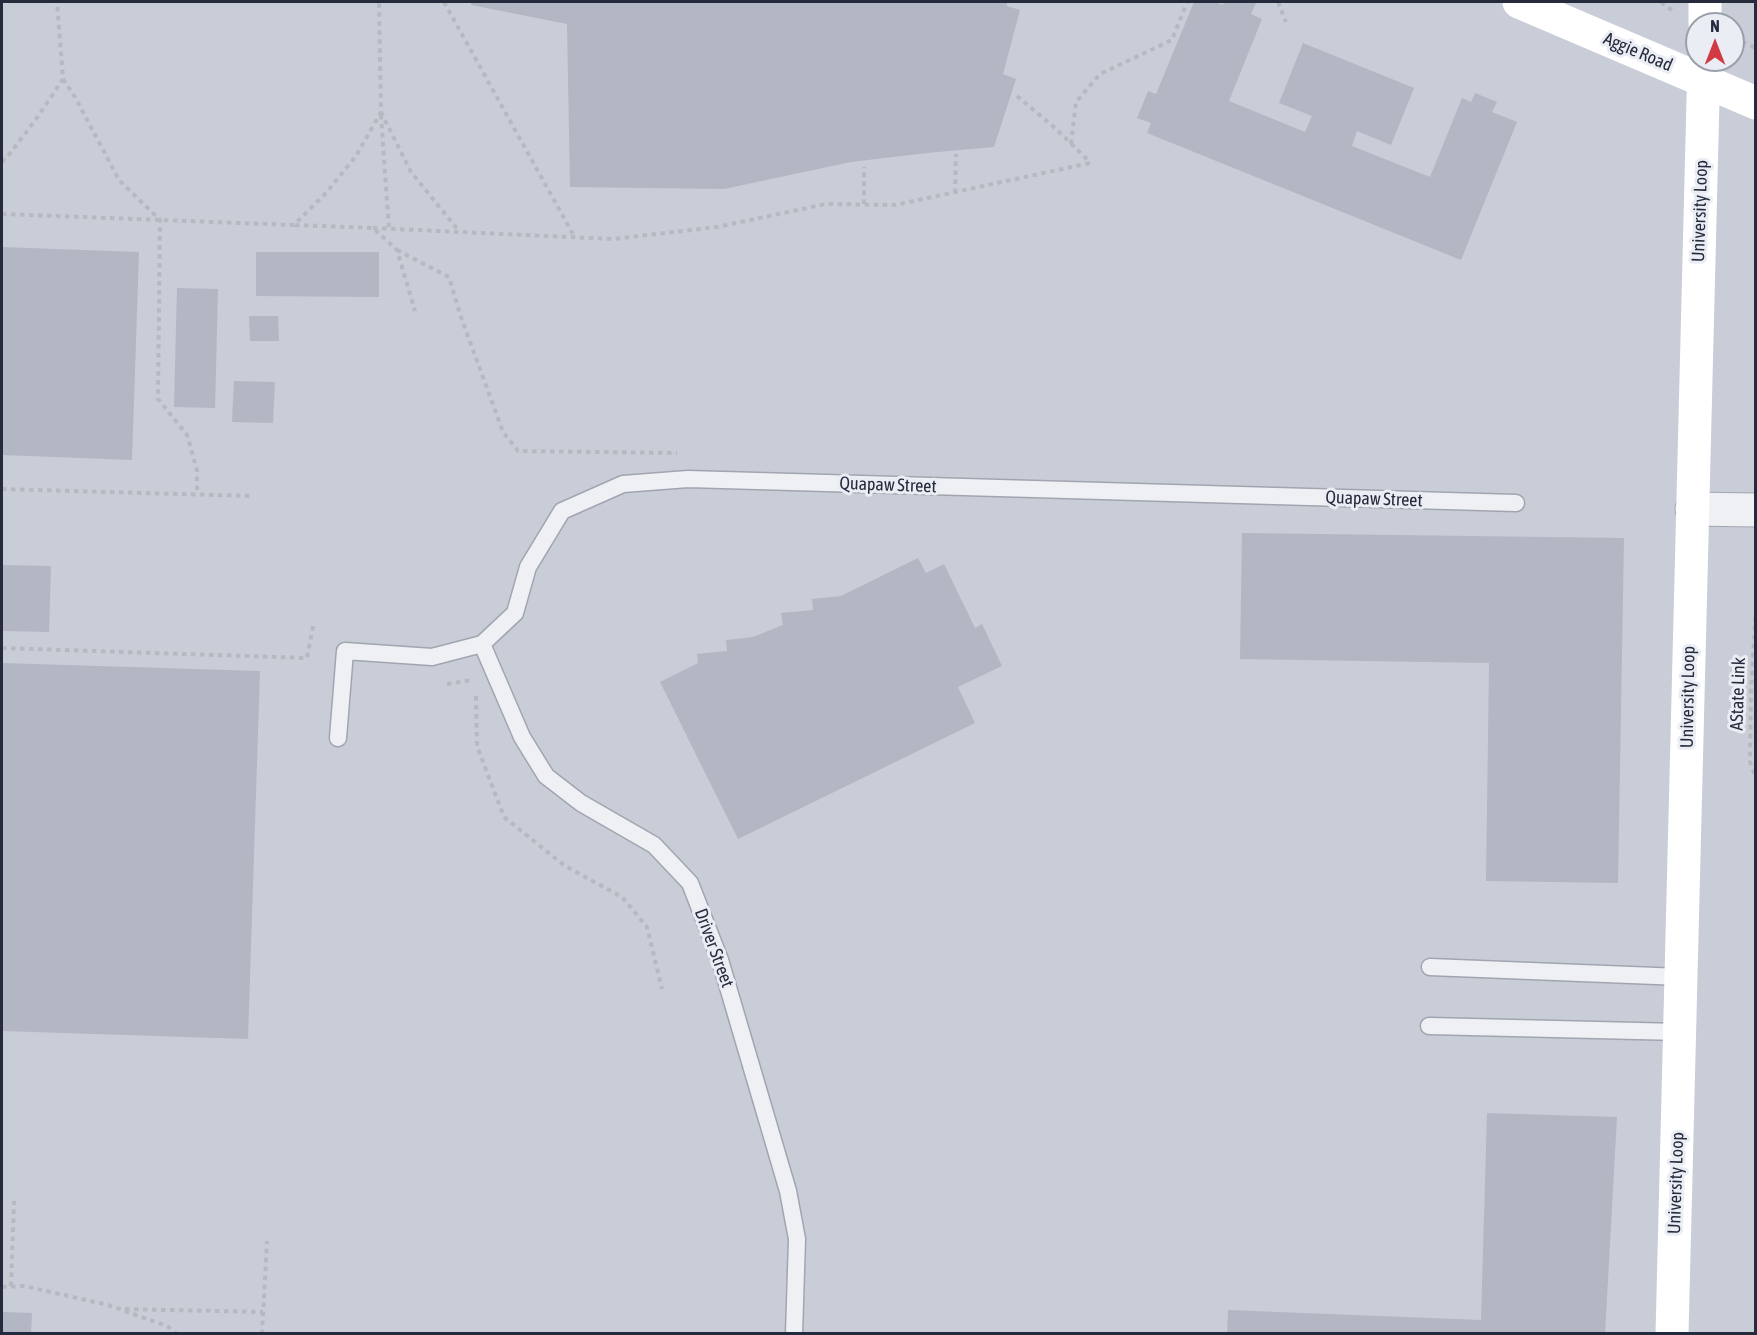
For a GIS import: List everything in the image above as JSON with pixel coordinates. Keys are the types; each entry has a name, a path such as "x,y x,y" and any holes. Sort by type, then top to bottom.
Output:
{"street":[{"name":"Aggie Road","path":"1519,2 1685,63"},
{"name":"University Loop","path":"1672,1334 1704,72"},
{"name":"Aggie Road","path":"1707,72 1755,103"},
{"path":"1692,509 1755,510"}],"lane":[{"name":"Quapaw Street","path":"338,738 345,651 432,657 482,644 515,613 528,567 562,512 623,484 688,479 1516,503"},
{"name":"Driver Street","path":"482,644 522,737 546,776 581,803 654,845 690,883 720,960 788,1191 797,1239 794,1334"},
{"path":"1430,967 1681,977"},
{"path":"1429,1026 1680,1032"}],"path":[{"path":"57,2 63,79 119,180 160,220 158,399 187,435 197,471 197,494"},
{"path":"379,2 381,112 389,229"},
{"path":"444,2 574,237"},
{"path":"1071,144 1076,102 1100,74 1172,40 1187,2"},
{"path":"1278,2 1286,22"},
{"path":"2,162 39,115 63,79"},
{"path":"2,214 613,239 717,227 826,204 895,205 1090,163 1017,96"},
{"path":"294,225 326,193 356,156 381,112"},
{"path":"381,112 411,172 460,231"},
{"path":"955,193 956,154"},
{"path":"864,166 864,204"},
{"path":"373,228 397,250 449,276 461,317 503,432 518,451 688,454"},
{"path":"397,250 415,311"},
{"path":"2,489 253,496"},
{"name":"AState Link","path":"1755,608 1750,762 1755,779"},
{"path":"2,648 308,658 313,626"},
{"path":"447,684 476,680"},
{"path":"476,691 477,746 504,817 565,866 622,897 647,927 662,989"},
{"path":"10,1286 14,1201"},
{"path":"262,1334 267,1241"},
{"path":"2,1287 24,1286 108,1305 167,1326 177,1334"},
{"path":"121,1309 263,1312"}],"shaded area":[{"path":"2,2 1755,2 1755,1333 2,1333"}],"building":[{"path":"471,2 1007,2 1007,6 1020,10 1003,74 1016,79 994,147 851,162 724,189 570,187 567,24 471,5"},
{"path":"1194,2 1215,2 1223,5 1224,2 1256,3 1251,14 1262,19 1229,101 1305,132 1312,116 1279,103 1303,43 1414,88 1391,145 1357,131 1352,146 1430,177 1462,98 1471,102 1475,93 1497,102 1492,112 1517,122 1461,260 1147,133 1151,123 1137,118 1148,91 1156,94"},
{"path":"2,247 139,252 132,460 2,455"},
{"path":"256,252 379,252 379,297 256,296"},
{"path":"177,288 218,289 215,408 174,407"},
{"path":"249,316 278,316 279,341 250,341"},
{"path":"234,381 275,382 273,423 232,422"},
{"path":"1242,533 1624,538 1618,883 1486,881 1489,663 1240,659"},
{"path":"918,558 926,573 944,564 975,628 982,624 1002,666 958,687 975,723 738,839 660,682 698,663 697,654 727,651 726,640 753,637 783,625 781,613 813,610 812,599 841,596"},
{"path":"2,565 51,566 49,632 2,631"},
{"path":"2,663 260,671 248,1039 2,1031"},
{"path":"1487,1113 1617,1117 1605,1334 1227,1334 1228,1310 1481,1320"},
{"path":"2,1312 32,1313 31,1334 2,1334"}]}
